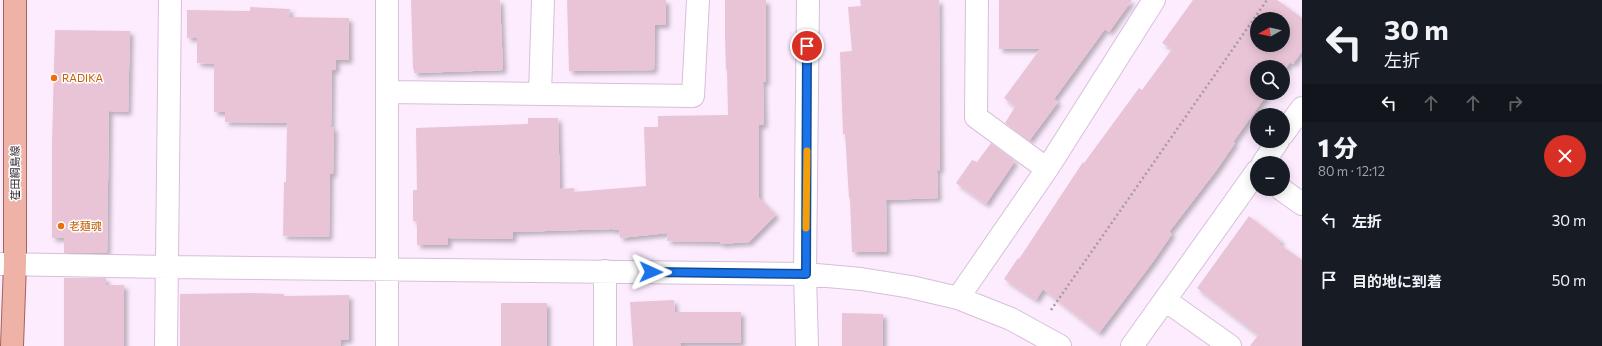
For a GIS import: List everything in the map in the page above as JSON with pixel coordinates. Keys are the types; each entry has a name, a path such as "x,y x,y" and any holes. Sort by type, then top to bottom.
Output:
{"main road":[{"name":"荏田綱島線","path":"12,346 8,264 14,0"}],"street":[{"path":"166,346 170,0"},
{"path":"387,0 387,346"},
{"path":"540,94 543,0"},
{"path":"387,92 693,96 698,0"},
{"path":"807,346 806,274 808,0"},
{"path":"978,0 976,117 1047,169"},
{"path":"958,298 1047,169 1154,0"},
{"path":"1290,124 1302,108"},
{"path":"1132,346 1250,181"},
{"path":"1290,195 1302,204"},
{"path":"8,264 806,274 896,284 958,298 1011,319 1060,346"},
{"path":"605,271 605,346"},
{"path":"1165,300 1230,346"}],"path":[{"path":"1035,332 1267,0"}],"building":[{"path":"411,0 500,0 503,70 414,73"},
{"path":"567,0 666,0 666,25 655,25 654,70 569,71"},
{"path":"725,0 766,0 766,82 763,82 764,125 759,125 759,198 776,215 749,242 720,244 720,242 667,241 668,233 620,238 619,230 612,229 513,232 513,239 448,238 448,245 417,245 417,221 413,221 413,190 417,190 416,128 528,124 528,118 558,118 560,189 574,188 574,192 646,186 644,127 658,127 658,116 728,115"},
{"path":"860,0 939,0 940,171 937,169 938,198 886,200 887,252 852,252 850,198 845,134 843,134 840,52 852,51 848,7 861,6"},
{"path":"999,0 1132,0 1109,32 1105,29 1054,99 1058,102 1029,141 1005,123 1015,107 1004,98 1040,49 999,49"},
{"path":"1193,0 1277,0 1302,18 1302,51 1293,64 1290,60 1250,60 1250,100 1263,100 1257,108 1250,108 1250,118 1233,142 1235,143 1218,168 1169,232 1172,234 1152,263 1099,333 1043,289 1036,300 1004,279 1018,258 1019,259 1083,162 1084,163 1139,88 1142,90 1172,49 1162,43"},
{"path":"250,7 290,9 289,17 349,18 349,60 336,60 336,70 332,70 331,127 334,128 333,174 330,174 329,237 283,236 287,123 225,122 225,112 214,112 214,64 197,63 197,38 187,38 187,10 250,11"},
{"path":"55,30 130,31 128,112 109,111 107,253 64,253 64,238 52,238 52,142"},
{"path":"991,143 1015,161 986,204 956,183 972,160 977,162"},
{"path":"1249,216 1281,241 1279,244 1302,260 1302,346 1250,346 1258,335 1197,288"},
{"path":"64,278 106,278 106,285 124,285 124,346 64,346"},
{"path":"180,294 284,294 284,296 349,295 349,340 340,340 341,346 180,346"},
{"path":"674,300 675,312 741,312 741,343 680,343 681,346 633,346 630,302"},
{"path":"501,303 547,303 547,346 501,346"},
{"path":"842,313 883,314 883,346 842,346"}],"slow traffic":[{"path":"806,228 807,151"}],"place":[{"name":"RADIKA","path":"54,78"},
{"name":"老麺魂","path":"61,226"}],"route":[{"path":"651,272 806,274 807,46"}]}
